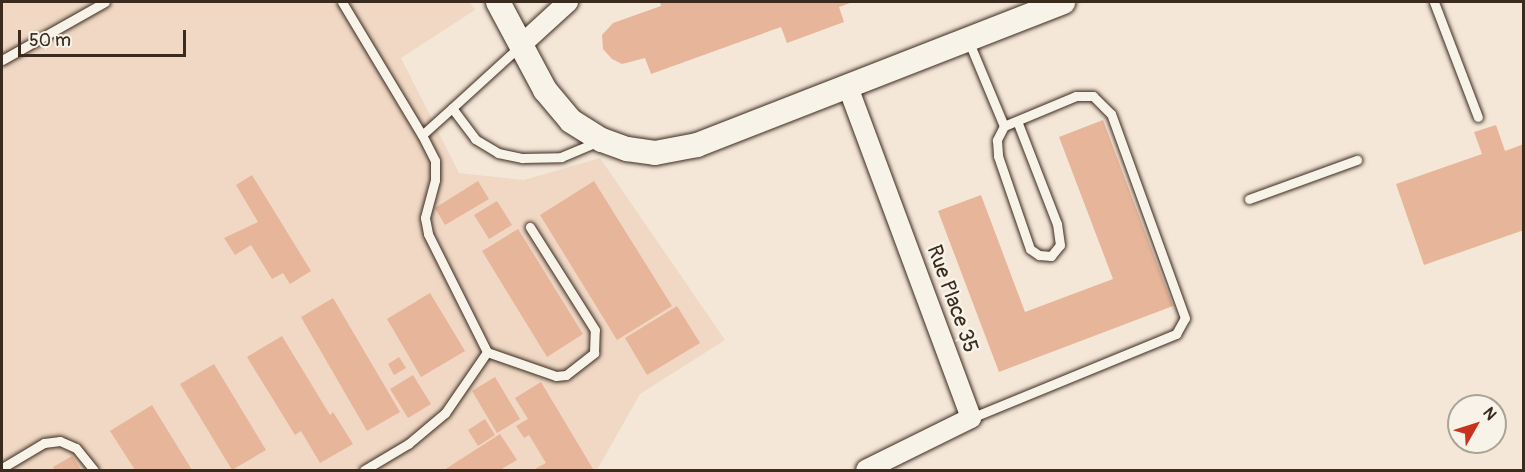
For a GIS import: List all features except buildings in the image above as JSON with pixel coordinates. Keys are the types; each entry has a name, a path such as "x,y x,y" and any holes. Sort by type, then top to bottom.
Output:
{"street":[{"path":"498,2 545,90 571,121 602,140 627,149 655,153 697,145 1064,2"},
{"path":"521,45 568,2"},
{"name":"Rue Place 35","path":"848,87 971,418"},
{"path":"866,471 971,418"}],"lane":[{"path":"2,60 105,2"},
{"path":"342,2 422,135 437,170 424,218 428,234 487,352 556,376 566,375 594,353 595,330 530,227"},
{"path":"1434,2 1478,117"},
{"path":"968,39 1004,126"},
{"path":"422,135 521,45"},
{"path":"971,418 1176,334 1185,318 1111,114 1093,96 1076,96 1004,126 997,140 998,156 1030,249 1039,255 1051,256 1059,244 1057,224 1017,121"},
{"path":"452,108 475,139 498,153 522,158 561,157 602,140"},
{"path":"1249,199 1357,160"},
{"path":"364,471 408,444 445,413 487,352"},
{"path":"2,468 44,444 60,441 76,448 94,471"}],"shaded area":[{"path":"2,2 470,2 475,10 401,58 459,173 524,180 600,158 725,340 640,394 597,470 2,470"}]}
